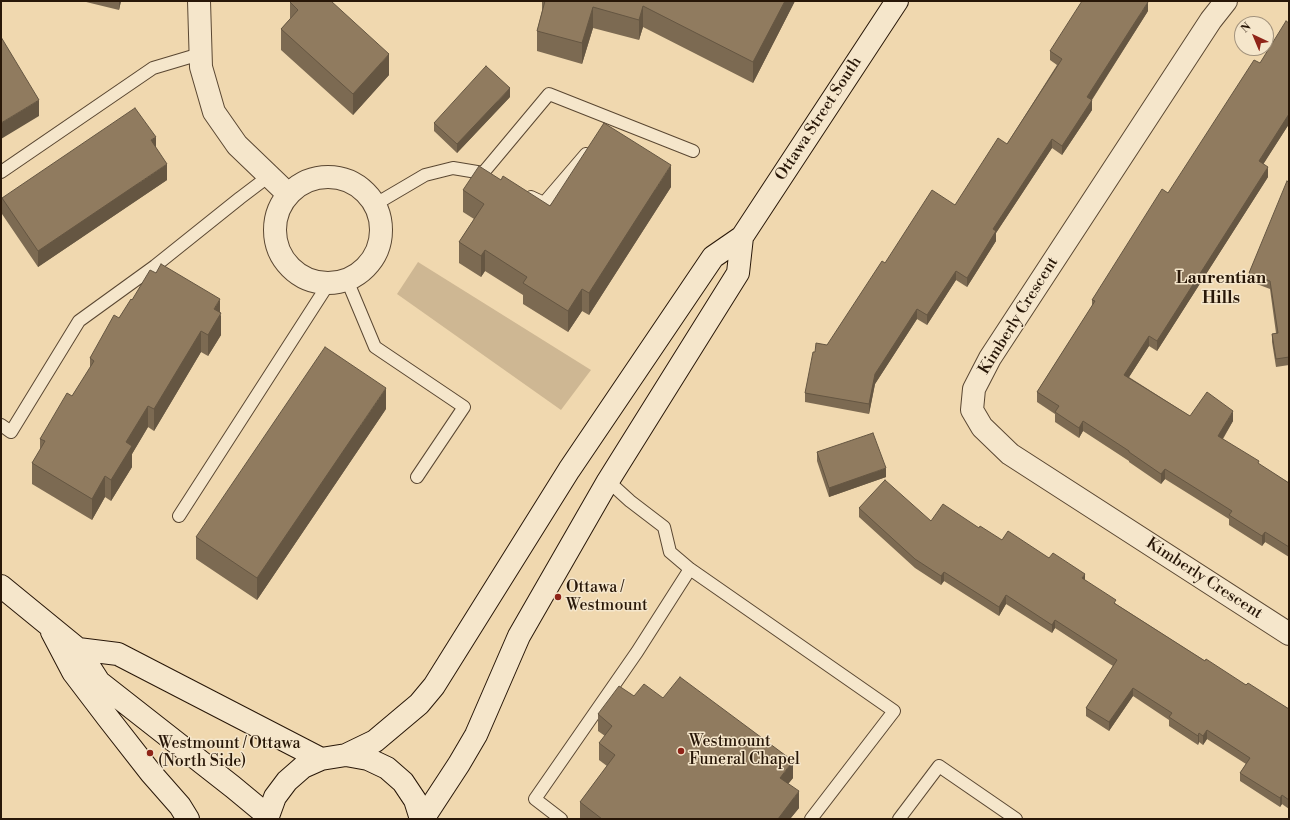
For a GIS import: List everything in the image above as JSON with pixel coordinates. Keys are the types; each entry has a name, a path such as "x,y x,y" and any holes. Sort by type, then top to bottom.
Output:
{"main road":[{"path":"199,1 201,67 214,112 236,145 288,194"},
{"name":"Ottawa Street South","path":"742,237 897,1"},
{"name":"Kimberly Crescent","path":"1226,1 1211,20 990,358 974,389 972,410 982,427 1010,454 1289,634"},
{"path":"322,176 335,177 352,182 369,195 374,205 378,212 381,238 371,262 363,271 338,281 317,282 301,276 287,265 276,243 274,228 278,210 288,194 304,182 322,176"},
{"path":"422,819 459,764 476,735 519,636 608,481 738,273 742,237"},
{"path":"1,586 78,649 99,682 233,787 268,818 275,797 287,780 303,767 321,759 346,755 375,741 419,704 434,686 570,470 713,258 742,237"},
{"path":"47,624 73,672 151,773 180,806 188,819"},
{"path":"78,649 118,654 321,759"},
{"path":"346,755 368,759 387,768 404,782 415,800 422,819"}],"lane":[{"path":"1,172 153,68 200,54"},
{"path":"483,173 550,94 693,151"},
{"path":"605,132 615,120"},
{"path":"524,193 544,203 595,144"},
{"path":"374,205 425,175 454,168 483,173 497,180"},
{"path":"1,426 12,432 79,321 155,266 269,176"},
{"path":"179,516 338,281 375,347 464,407 418,477"},
{"path":"608,481 630,501 664,527 670,552 690,569 894,711 811,819"},
{"path":"561,819 535,799 637,652 690,569"},
{"path":"899,819 938,766 1016,819"}],"shaded area":[{"path":"418,262 591,370 561,410 397,294"}],"building":[{"path":"331,1 389,54 353,94 281,29 298,10 290,2"},
{"path":"545,1 785,1 753,62 643,6 639,20 593,7 582,43 537,31"},
{"path":"1082,1 1148,2 1087,97 1092,100 1062,146 1052,139 993,229 996,231 967,278 956,271 927,315 917,309 875,374 869,404 805,393 816,343 827,345 882,261 885,263 932,190 955,205 998,138 1007,144 1062,59 1050,51"},
{"path":"1286,21 1289,23 1289,114 1259,161 1268,167 1157,341 1149,336 1124,375 1190,416 1207,392 1233,411 1218,436 1259,461 1258,463 1289,483 1289,547 1265,532 1262,536 1229,515 1232,511 1165,469 1161,474 1083,421 1079,428 1055,412 1059,406 1037,392 1095,301 1092,300 1162,189 1168,193 1254,60 1260,63 1264,56 1274,56 1274,40"},
{"path":"1,37 39,100 1,123"},
{"path":"486,66 510,88 457,144 434,123"},
{"path":"135,108 156,137 151,140 167,164 38,251 2,198"},
{"path":"604,123 671,165 589,293 582,289 568,311 523,283 527,277 485,250 481,256 459,242 484,204 463,190 479,166 501,180 503,176 550,206"},
{"path":"1287,181 1289,183 1289,357 1276,359 1272,334 1278,333 1270,281 1249,273"},
{"path":"161,264 220,299 214,309 221,313 208,335 201,331 154,409 148,406 126,442 132,446 111,480 105,476 92,499 32,463 45,441 40,439 67,393 72,396 94,361 90,358 114,315 119,318 150,270 156,273"},
{"path":"325,347 386,388 257,578 196,537"},
{"path":"873,433 886,468 829,488 817,452"},
{"path":"885,480 931,521 943,504 979,528 980,526 1002,540 1008,531 1049,558 1053,553 1085,574 1082,578 1116,600 1114,603 1205,661 1206,659 1246,685 1248,683 1289,709 1289,800 1282,795 1280,798 1240,773 1250,758 1207,730 1203,736 1199,733 1198,736 1169,717 1172,713 1133,688 1109,722 1086,708 1117,660 1055,620 1052,625 1006,595 999,607 944,572 941,576 915,559 859,508"},
{"name":"Westmount Funeral Chapel","path":"680,677 793,761 780,778 799,791 778,819 602,819 580,802 615,755 599,743 612,726 598,714 619,686 634,696 644,684 663,698"}],"place":[{"name":"Ottawa / Westmount","path":"558,597"},
{"name":"Westmount Funeral Chapel","path":"681,751"},
{"name":"Westmount / Ottawa (North Side)","path":"150,753"}],"district":[{"name":"Laurentian Hills","path":"1221,289"}]}
